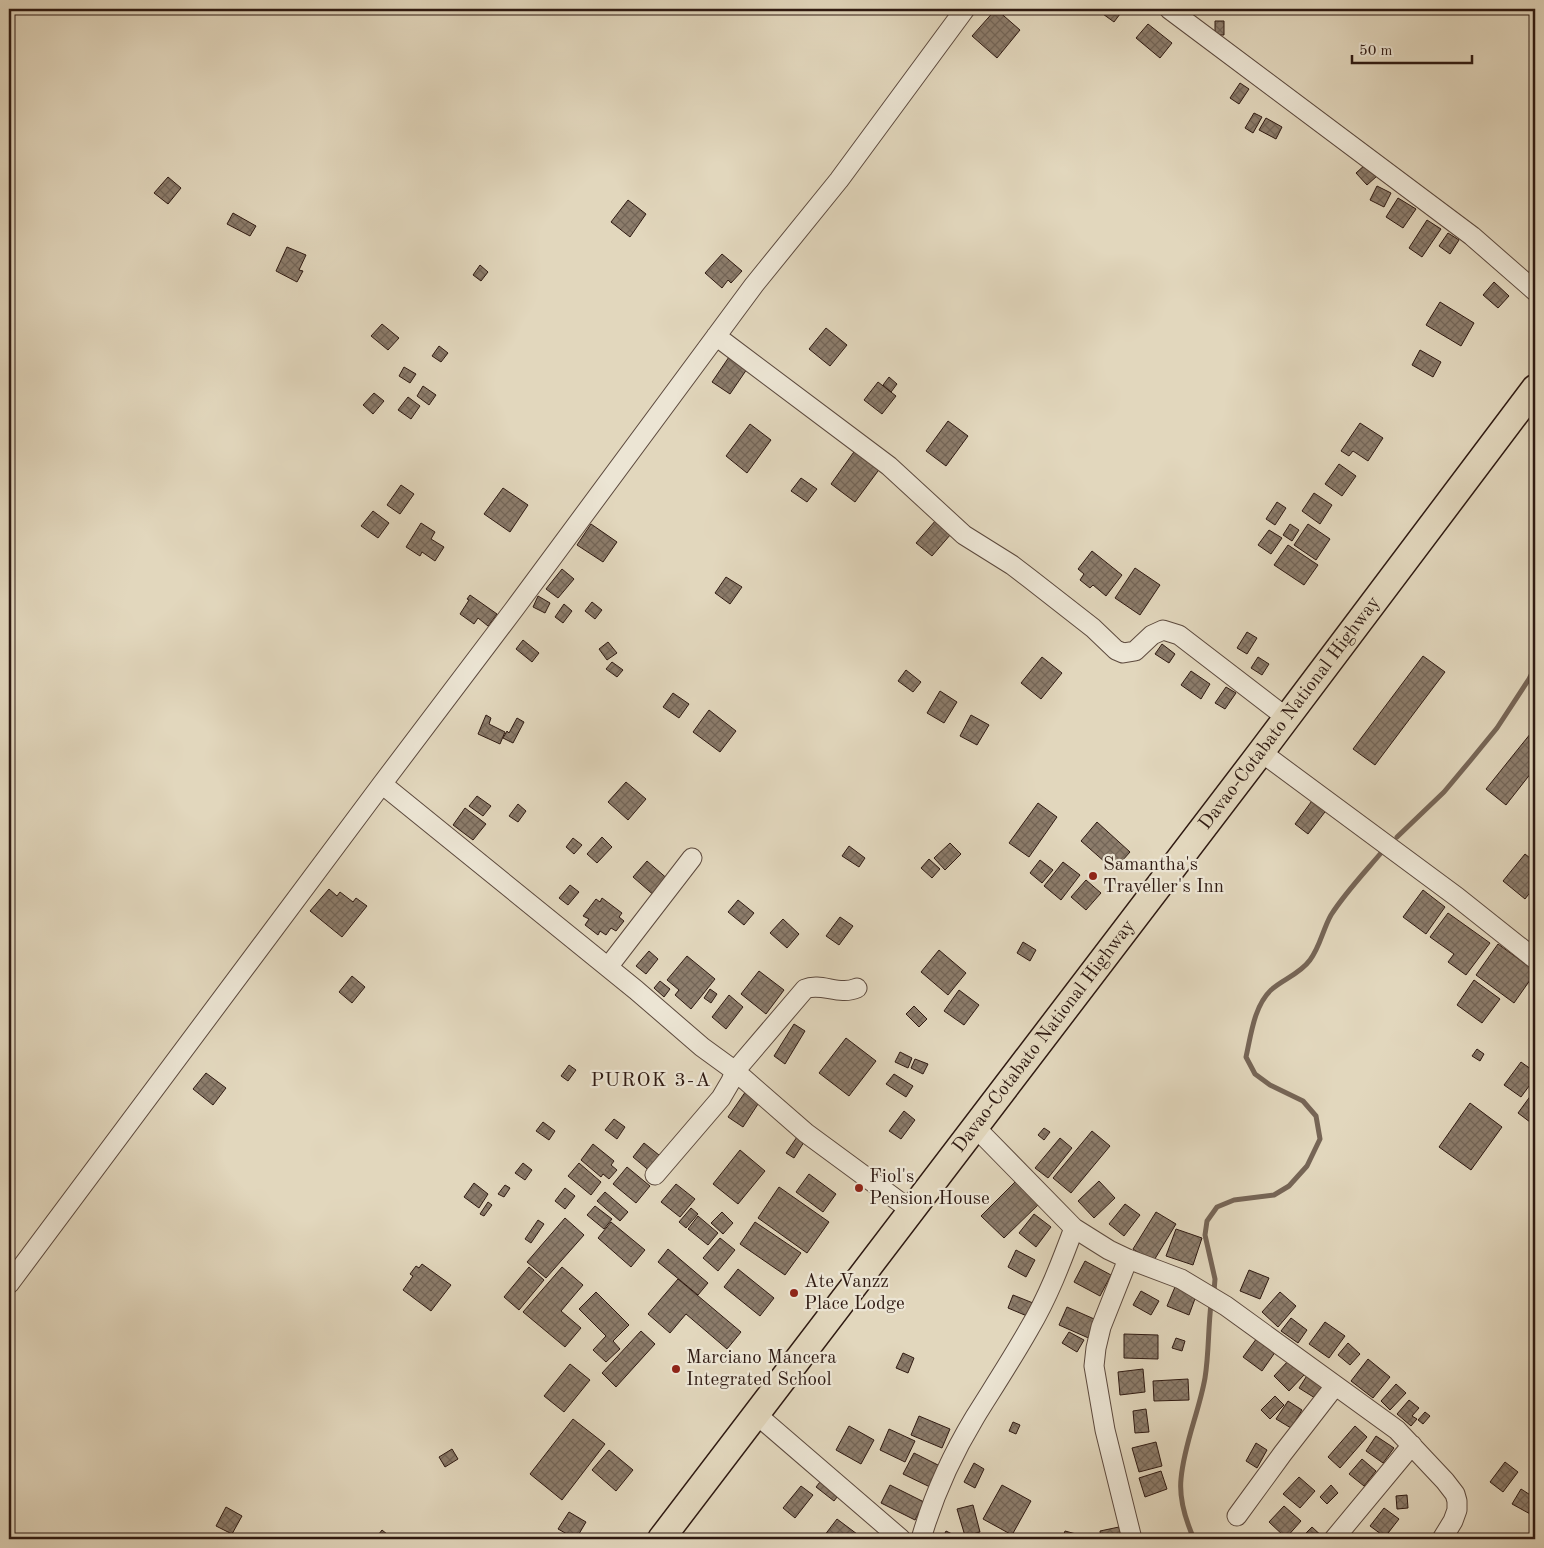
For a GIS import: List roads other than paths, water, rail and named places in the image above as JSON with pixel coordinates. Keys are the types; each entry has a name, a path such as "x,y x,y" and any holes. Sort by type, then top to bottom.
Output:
{"highway":[{"name":"Davao-Cotabato National Highway","path":"661,1539 1287,718 1535,388"}],"street":[{"path":"9,1284 515,608 754,285 839,180 965,9"},
{"path":"1169,9 1472,236 1535,291"},
{"path":"716,336 889,466 964,535 1030,578 1093,628 1116,650 1130,653 1135,651 1152,635 1163,630 1179,635 1287,718"},
{"path":"1261,752 1457,897 1535,959"},
{"path":"382,784 636,990 702,1047 734,1071 806,1134 912,1211"},
{"path":"608,967 692,858"},
{"path":"656,1175 721,1098 731,1081 734,1071 805,989 810,987 836,991 852,991 857,988"},
{"path":"975,1126 1074,1228 1109,1250 1181,1279 1242,1317 1396,1430 1412,1445 1455,1494 1457,1510 1442,1539"},
{"path":"921,1539 929,1514 957,1450 1031,1327 1062,1261 1074,1228"},
{"path":"1128,1259 1101,1327 1094,1366 1104,1422 1132,1539"},
{"path":"1237,1516 1335,1386"},
{"path":"757,1415 901,1539"},
{"path":"1334,1539 1412,1445"}],"waterway":[{"path":"1397,837 1444,792 1497,728 1535,667"},
{"path":"1214,1291 1215,1279 1205,1235 1207,1221 1217,1207 1234,1200 1274,1195 1289,1186 1307,1166 1320,1139 1316,1116 1303,1101 1270,1085 1255,1074 1246,1057 1257,1012 1271,990 1301,969 1310,960 1336,907 1381,853"},
{"path":"1194,1539 1184,1510 1181,1479 1185,1453 1205,1378 1211,1304"}],"place":[{"name":"Samantha's Traveller's Inn","path":"1093,876"},
{"name":"Fiol's Pension House","path":"859,1188"},
{"name":"Ate Vanzz Place Lodge","path":"794,1293"},
{"name":"Marciano Mancera Integrated School","path":"676,1369"}],"district":[{"name":"PUROK 3-A","path":"651,1081"}]}
